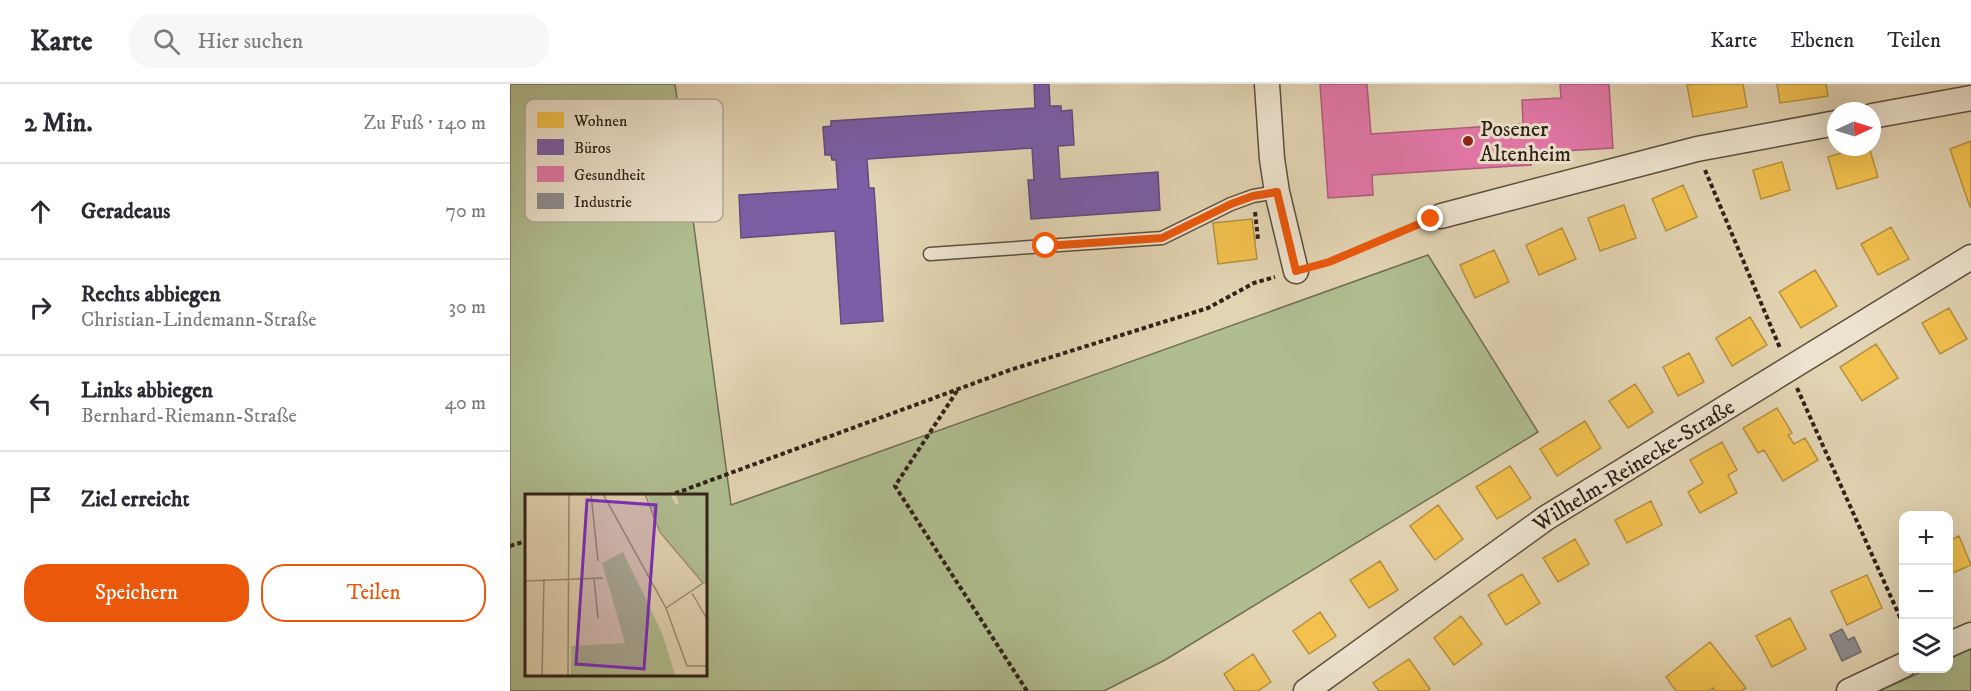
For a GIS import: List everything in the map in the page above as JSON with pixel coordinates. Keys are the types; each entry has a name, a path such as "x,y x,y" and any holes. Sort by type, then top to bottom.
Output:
{"street":[{"path":"1267,84 1272,159 1277,192 1296,271"},
{"path":"1881,114 1971,98"},
{"path":"1441,216 1697,149 1827,125"},
{"name":"Wilhelm-Reinecke-Straße","path":"1306,691 1546,518 1971,256"},
{"path":"1953,643 1971,635"},
{"path":"1849,691 1899,667"}],"lane":[{"path":"930,254 1162,238 1231,204 1253,196 1277,192"}],"path":[{"path":"1697,149 1788,369 1901,619"},
{"path":"1253,196 1258,238 1255,239"},
{"path":"673,494 1010,370 1208,308 1254,283 1329,262 1441,216"},
{"path":"958,390 895,486 1027,691"},
{"path":"510,546 525,541"}],"green space":[{"path":"510,84 675,84 677,99 525,99 525,222 693,222 731,505 1428,255 1538,432 1165,660 1104,691 510,691"},
{"path":"1971,648 1971,691 1879,691 1919,673 1953,673 1953,657"}],"building: Wohnen":[{"path":"1743,84 1747,107 1693,117 1687,85"},
{"path":"1777,84 1826,84 1828,96 1780,103"},
{"path":"1971,141 1971,207 1970,207 1950,149"},
{"path":"1872,156 1878,177 1837,189 1828,157"},
{"path":"1782,162 1790,190 1761,199 1753,170"},
{"path":"1683,185 1697,217 1666,231 1652,199"},
{"path":"1624,205 1636,238 1600,251 1588,218"},
{"path":"1252,219 1257,259 1218,264 1213,223"},
{"path":"1891,227 1909,259 1878,275 1861,244"},
{"path":"1562,228 1576,259 1539,275 1526,245"},
{"path":"1494,250 1509,282 1475,298 1460,265"},
{"path":"1815,270 1837,306 1801,328 1779,292"},
{"path":"1949,308 1967,339 1940,354 1922,323"},
{"path":"1750,317 1767,345 1732,366 1716,338"},
{"path":"1876,344 1898,378 1862,401 1840,367"},
{"path":"1689,353 1704,382 1678,396 1663,367"},
{"path":"1635,384 1653,412 1628,428 1609,401"},
{"path":"1777,408 1792,433 1788,435 1794,444 1805,438 1818,460 1783,481 1764,450 1758,453 1743,428"},
{"path":"1585,421 1601,448 1557,476 1540,449"},
{"path":"1722,442 1737,470 1728,475 1737,493 1700,513 1688,492 1703,483 1690,460"},
{"path":"1510,466 1531,498 1497,519 1476,487"},
{"path":"1651,501 1662,525 1627,543 1615,520"},
{"path":"1438,505 1463,539 1435,560 1410,526"},
{"path":"1959,536 1971,565 1953,573 1953,565 1953,539"},
{"path":"1575,539 1589,564 1558,582 1543,558"},
{"path":"1380,561 1398,590 1369,608 1350,580"},
{"path":"1522,574 1540,603 1506,625 1488,595"},
{"path":"1867,575 1882,608 1847,625 1831,591"},
{"path":"1320,612 1336,636 1309,654 1293,631"},
{"path":"1461,616 1482,644 1454,665 1434,638"},
{"path":"1790,618 1806,649 1772,667 1756,636"},
{"path":"1710,642 1746,688 1741,691 1715,691 1713,688 1709,691 1676,691 1666,677"},
{"path":"1253,654 1271,682 1258,691 1235,691 1224,674"},
{"path":"1409,659 1430,689 1427,691 1379,691 1373,683"}],"building: Büros":[{"path":"1034,84 1049,84 1050,106 1061,106 1061,111 1072,110 1074,145 1058,146 1060,179 1158,172 1160,210 1031,219 1028,180 1034,180 1032,148 867,159 869,188 874,188 883,321 841,324 835,231 741,238 739,195 838,189 836,160 832,160 831,155 825,155 823,127 831,126 831,121 1035,108"}],"building: Gesundheit":[{"name":"Posener Altenheim","path":"1320,84 1367,84 1371,134 1523,124 1522,100 1561,98 1560,84 1609,84 1613,148 1530,153 1531,165 1372,175 1373,195 1328,198"}],"building: Industrie":[{"path":"1842,629 1848,640 1854,637 1861,652 1842,661 1830,635"}],"place":[{"name":"Posener Altenheim","path":"1468,141"}],"route":[{"path":"1046,246 1162,238 1231,204 1253,196 1277,192 1296,271 1329,262 1431,219"}]}
